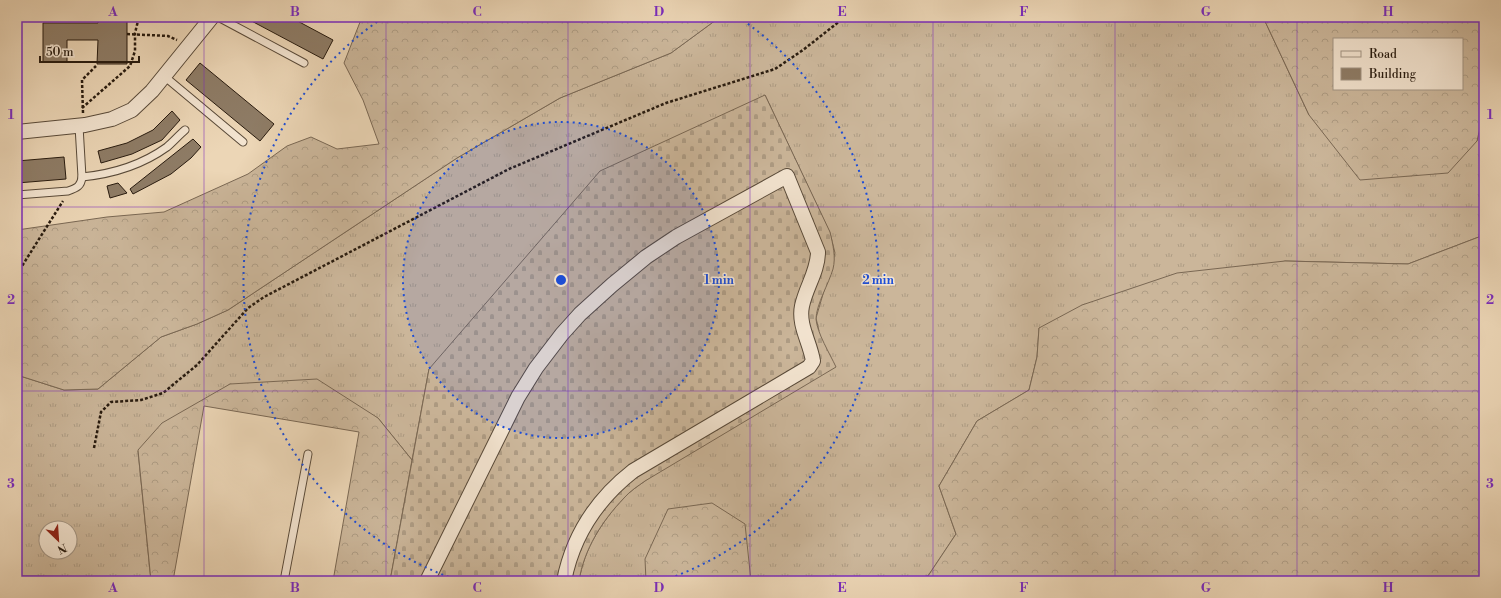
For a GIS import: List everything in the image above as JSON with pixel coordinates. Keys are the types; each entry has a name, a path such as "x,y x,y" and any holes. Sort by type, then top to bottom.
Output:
{"street":[{"path":"17,132 81,122 112,119 132,110 152,91 212,17"},
{"path":"427,581 518,397 536,368 562,334 585,309 646,257 676,237 786,176 818,252 818,261 802,306 803,330 813,361 808,367 640,467 617,484 600,502 584,524 573,549 564,581"}],"lane":[{"path":"218,17 304,63"},
{"path":"164,76 242,142"},
{"path":"17,195 68,191 76,189 82,183 81,122"},
{"path":"82,177 101,175 135,164 167,146 185,130"},
{"path":"284,581 308,454"},
{"path":"17,580 134,581"}],"path":[{"path":"82,108 130,66 135,51 135,35 138,17"},
{"path":"94,448 101,412 111,402 141,400 163,393 197,365 248,308 264,297 508,169 666,103 775,69 845,17"},
{"path":"127,34 168,36 181,42"},
{"path":"81,122 82,80 96,66"},
{"path":"17,274 68,191"}],"green space":[{"path":"362,17 720,17 671,53 560,98 457,158 228,310 197,324 161,337 98,389 64,390 17,375 17,230 107,217 164,212 248,174 287,146 311,137 337,149 379,144 363,100 344,63"},
{"path":"720,17 1263,17 1309,115 1477,141 1484,110 1484,235 1408,264 1285,261 1039,328 1037,357 1029,390 977,421 939,486 956,534 928,576 895,581 579,581 581,569 595,536 608,516 626,495 645,481 819,331 816,318 835,253 830,233 765,95 429,369 412,460 378,418 230,384 138,451 151,581 17,581 17,375 64,390 98,389 161,337 197,324 228,310 457,158 560,98 671,53"},
{"path":"1263,17 1484,17 1484,110 1477,141 1448,173 1360,180 1309,115"},
{"path":"765,95 830,232 834,251 834,264 818,307 816,319 821,337 836,367 645,481 631,491 608,516 595,536 581,569 579,581 390,581 429,369 600,171"},
{"path":"1484,235 1484,581 895,581 928,576 956,534 939,486 977,421 1029,390 1037,357 1039,328 1082,305 1177,273 1285,261 1408,264"},
{"path":"317,379 378,418 412,460 390,581 333,581 359,432 204,406 173,581 151,581 138,450 162,423 230,384"},
{"path":"712,503 745,524 751,581 646,581 645,559 668,509"}],"building":[{"path":"98,17 127,17 127,64 97,64 98,40 67,40 67,62 43,62 43,23 98,23"},
{"path":"244,17 290,17 333,40 323,59"},
{"path":"200,63 274,124 260,141 186,80"},
{"path":"172,111 180,120 162,140 132,154 101,163 98,151 127,143 153,130"},
{"path":"193,139 201,147 191,158 171,174 133,194 130,189"},
{"path":"64,157 66,179 17,183 17,161"},
{"path":"118,183 127,193 110,198 107,186"}]}
